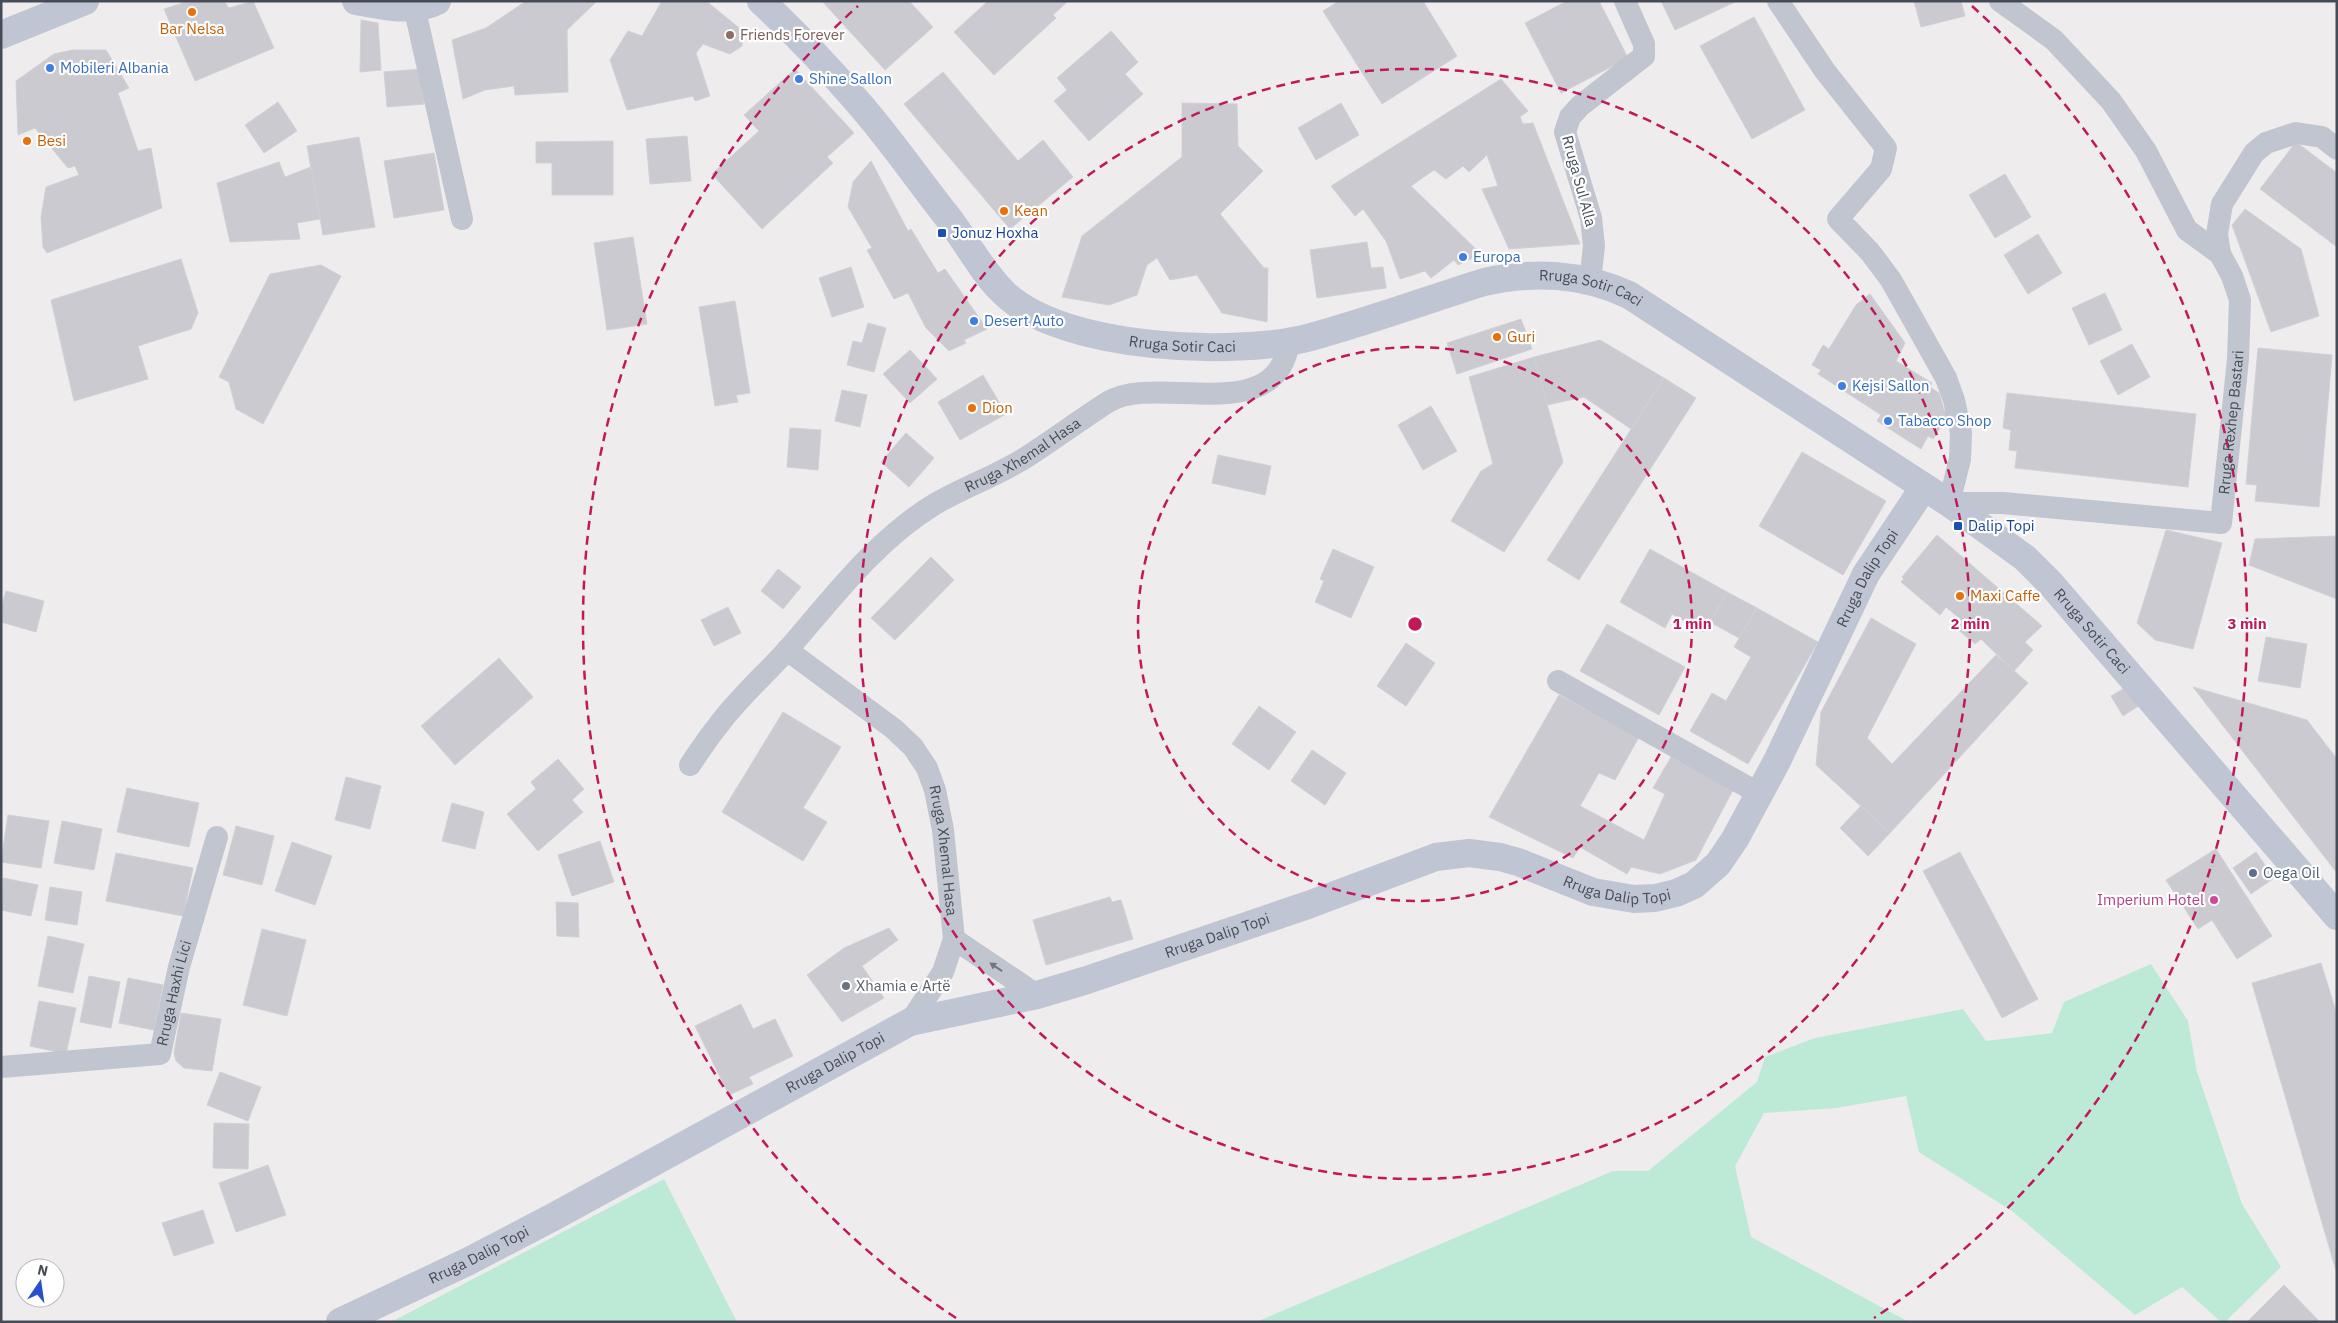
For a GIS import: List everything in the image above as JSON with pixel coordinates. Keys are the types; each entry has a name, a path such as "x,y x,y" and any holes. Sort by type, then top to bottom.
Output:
{"main road":[{"path":"1,35 85,1"},
{"path":"356,1 385,6 426,4"},
{"name":"Rruga Sotir Caci","path":"761,1 858,101 952,222 1004,293 1021,308 1042,319 1066,328 1114,340 1154,344 1237,346 1289,342 1311,337 1493,280 1535,274 1564,276 1590,281 1629,295 1949,503 2025,558 2051,584 2337,916"},
{"name":"Rruga Dalip Topi","path":"340,1322 469,1261 555,1216 910,1022 1037,994 1088,980 1208,940 1417,863 1449,854 1486,854 1518,862 1593,892 1614,897 1648,898 1676,893 1694,885 1718,864 1760,794 1866,574 1924,487"}],"street":[{"name":"Rruga Sul Alla","path":"1590,281 1594,246 1591,218 1565,132 1570,117 1580,106 1644,56 1644,44 1625,1"},
{"path":"1778,1 1825,71 1886,148 1881,169 1838,219 1870,252 1891,280 1946,378 1954,400 1961,434 1960,459 1949,503"},
{"path":"2000,1 2054,40 2111,102 2146,151 2187,230 2220,254"},
{"path":"426,4 462,219"},
{"name":"Rruga Rexhep Bastari","path":"1949,503 2003,503 2221,523 2238,359 2240,300 2232,276 2220,254 2217,234 2222,204 2254,154 2266,143 2296,133 2322,137 2337,149"},
{"name":"Rruga Xhemal Hasa","path":"690,765 717,726 787,650 857,569 896,534 935,504 1024,458 1111,400 1130,395 1151,393 1211,394 1237,392 1262,383 1278,370 1286,359 1289,342"},
{"name":"Rruga Xhemal Hasa","path":"787,650 894,729 913,747 927,768 935,790 943,830 954,939 943,972 910,1022"},
{"path":"1558,681 1760,794"},
{"name":"Rruga Haxhi Lici","path":"1,1067 160,1054 179,967 217,837"},
{"path":"954,939 1037,994"}],"green space":[{"path":"2151,964 2188,1021 2197,1072 2242,1204 2281,1267 2225,1322 2221,1322 2182,1287 2135,1315 2012,1211 1919,1152 1906,1096 1836,1108 1764,1113 1735,1166 1751,1237 1909,1322 1256,1322 1613,1171 1648,1171 1757,1082 1765,1057 1815,1038 1963,1009 1986,1041 2052,1033 2064,1002"},
{"path":"664,1179 737,1322 391,1322"}],"building":[{"path":"189,1 224,1 229,8 253,1 274,48 195,81 164,9"},
{"path":"526,1 597,1 567,30 568,92 515,95 514,86 485,90 463,99 452,40 486,28"},
{"path":"662,1 706,1 743,31 742,46 730,54 703,44 696,53 710,96 695,101 693,96 627,110 610,60 628,31 642,36"},
{"path":"822,1 909,1 933,27 885,70"},
{"path":"988,1 1068,1 1053,15 1056,18 994,75 954,32"},
{"path":"1339,1 1423,1 1457,56 1382,104 1323,11"},
{"path":"1567,1 1599,1 1628,58 1561,93 1525,23"},
{"path":"1661,1 1735,1 1735,2 1675,30"},
{"path":"1914,1 1961,1 1965,16 1921,27"},
{"path":"1754,17 1805,110 1752,139 1700,46"},
{"path":"361,20 378,23 381,70 360,72"},
{"path":"1111,31 1138,62 1125,74 1143,94 1089,141 1054,101 1067,90 1057,78"},
{"path":"73,50 106,50 129,88 118,93 138,151 151,148 162,208 47,253 43,247 41,217 46,187 79,175 75,166 68,168 35,128 18,135 16,81 54,54"},
{"path":"421,69 424,104 387,107 384,72"},
{"path":"795,69 854,133 827,157 833,163 762,229 712,174 759,131 744,115"},
{"path":"943,72 1018,161 1043,140 1073,177 1010,229 904,104"},
{"path":"1501,79 1528,111 1520,117 1523,124 1533,123 1580,244 1509,249 1482,189 1498,186 1487,155 1469,172 1463,166 1446,179 1434,170 1411,186 1481,254 1458,265 1454,260 1431,278 1425,271 1400,279 1386,241 1363,209 1355,216 1331,186"},
{"path":"278,102 297,131 264,153 245,125"},
{"path":"1182,103 1237,104 1238,146 1263,171 1220,214 1264,268 1268,268 1267,322 1222,313 1197,275 1170,280 1157,258 1147,265 1137,295 1109,305 1062,297 1082,236 1182,157"},
{"path":"1341,103 1359,135 1316,160 1298,128"},
{"path":"687,136 691,181 650,184 646,139"},
{"path":"359,137 375,227 323,235 307,146"},
{"path":"613,141 613,195 552,195 552,163 536,163 536,142"},
{"path":"2296,142 2337,173 2337,247 2260,189"},
{"path":"434,153 444,210 394,218 384,161"},
{"path":"871,161 908,231 911,229 938,273 945,269 987,329 964,340 966,343 949,351 926,328 908,293 894,299 867,250 872,248 848,207 853,182"},
{"path":"279,162 285,177 311,167 320,219 297,223 300,239 230,242 217,183"},
{"path":"2005,174 2031,217 1995,238 1969,195"},
{"path":"2245,209 2301,249 2319,316 2271,332 2232,225"},
{"path":"2038,234 2062,273 2028,294 2004,255"},
{"path":"633,237 647,324 607,330 594,243"},
{"path":"1367,242 1371,268 1383,267 1386,288 1317,298 1310,250"},
{"path":"181,259 198,313 191,329 138,346 148,379 74,401 51,300"},
{"path":"321,265 341,276 263,424 236,409 229,382 219,377 270,274"},
{"path":"851,267 864,307 832,317 819,278"},
{"path":"2105,293 2122,330 2089,345 2072,308"},
{"path":"1870,294 1905,343 1896,361 1932,383 1930,387 1939,393 1944,410 1949,414 1933,439 1928,436 1921,449 1877,421 1881,415 1818,374 1821,370 1812,365 1823,345 1829,349 1856,305"},
{"path":"735,301 750,393 736,395 738,402 715,406 699,307"},
{"path":"1521,319 1532,349 1457,374 1447,343"},
{"path":"868,323 886,328 874,372 847,365 853,341 862,343"},
{"path":"1600,340 1664,378 1631,429 1584,397 1547,405 1534,357"},
{"path":"2132,344 2150,377 2118,395 2100,361"},
{"path":"2258,348 2332,355 2319,507 2255,501 2257,485 2246,484"},
{"path":"910,350 937,379 910,403 883,374"},
{"path":"1534,357 1563,462 1504,552 1451,521 1481,471 1493,464 1469,377"},
{"name":"Dion","path":"983,375 1006,414 960,440 938,402"},
{"path":"1664,378 1696,398 1579,580 1547,560"},
{"path":"842,390 867,395 860,427 835,421"},
{"path":"2007,393 2196,414 2188,487 2015,468 2017,451 2009,450 2011,430 2003,428"},
{"path":"1431,406 1457,451 1423,470 1398,425"},
{"path":"790,428 821,430 818,470 787,467"},
{"path":"906,433 934,458 909,487 881,462"},
{"path":"1802,452 1886,501 1843,575 1759,526"},
{"path":"1218,455 1271,466 1265,495 1212,483"},
{"path":"2166,530 2222,543 2193,649 2155,640 2137,623"},
{"path":"1937,535 2042,626 2025,642 2033,650 2014,671 1981,639 1975,644 1954,626 1960,619 1946,607 1940,615 1901,582 1904,579 1902,577"},
{"path":"2337,536 2337,599 2249,565 2255,539"},
{"path":"1333,549 1374,567 1351,618 1315,602 1324,581 1320,579"},
{"path":"1650,549 1727,592 1704,632 1672,614 1665,628 1620,602"},
{"path":"931,557 954,580 895,640 871,618"},
{"path":"778,569 801,587 783,609 761,591"},
{"path":"6,591 44,601 36,632 1,622 1,608"},
{"path":"1727,592 1757,608 1739,638 1710,622"},
{"path":"728,607 741,633 714,646 701,620"},
{"path":"1757,608 1818,642 1748,764 1690,731 1712,693 1726,701 1751,657 1734,647"},
{"path":"1871,618 1916,644 1867,738 1892,764 1996,655 2028,683 1890,833 1816,765 1821,712"},
{"path":"1607,624 1685,667 1659,715 1580,671"},
{"path":"2266,637 2307,644 2300,688 2258,681"},
{"path":"1406,643 1435,663 1406,706 1377,686"},
{"path":"499,658 533,697 455,765 421,726"},
{"path":"2128,686 2140,705 2123,716 2111,696"},
{"path":"2193,687 2307,720 2337,759 2337,873"},
{"path":"1559,695 1639,737 1615,780 1599,773 1580,806 1644,840 1665,794 1653,788 1671,757 1733,790 1696,860 1660,874 1631,867 1627,874 1580,847 1573,858 1489,817"},
{"path":"1259,706 1296,732 1269,770 1232,744"},
{"path":"783,712 841,747 803,808 827,822 803,861 722,812"},
{"path":"1312,750 1346,773 1325,805 1291,781"},
{"path":"558,759 584,789 572,800 583,812 538,851 507,814 536,789 531,782"},
{"path":"346,777 381,786 370,829 335,820"},
{"path":"127,788 199,803 189,847 117,832"},
{"path":"452,803 484,812 475,849 442,841"},
{"path":"1861,806 1890,833 1868,856 1840,828"},
{"path":"8,815 49,821 41,868 1,862"},
{"path":"62,821 102,829 94,870 54,863"},
{"path":"236,826 274,836 262,885 223,875"},
{"path":"600,841 614,882 572,896 558,855"},
{"path":"292,842 332,856 315,905 275,891"},
{"name":"Imperium Hotel","path":"2216,849 2272,936 2237,959 2212,920 2198,929 2166,880"},
{"path":"1960,852 2038,999 2002,1018 1923,871"},
{"name":"Oega Oil","path":"2256,852 2274,878 2251,894 2233,868"},
{"path":"116,853 193,868 183,916 106,901"},
{"path":"3,878 38,885 31,916 1,910"},
{"path":"50,887 82,892 77,925 45,920"},
{"path":"1110,897 1112,902 1121,900 1133,939 1046,965 1033,920"},
{"path":"556,902 578,903 579,937 557,936"},
{"name":"Xhamia e Artë","path":"889,928 898,940 862,966 884,998 842,1022 807,975 844,948"},
{"path":"262,929 306,940 287,1016 243,1005"},
{"path":"48,936 84,944 73,993 38,986"},
{"path":"2321,963 2337,1015 2337,1274 2252,983"},
{"path":"89,976 120,982 111,1028 80,1022"},
{"path":"128,978 163,985 154,1030 119,1023"},
{"path":"39,1001 76,1008 66,1054 30,1046"},
{"path":"741,1004 753,1029 775,1019 793,1056 749,1077 753,1084 729,1095 695,1026"},
{"path":"181,1013 221,1019 212,1071 184,1068 176,1061 174,1053"},
{"path":"220,1072 261,1087 248,1121 207,1105"},
{"path":"214,1123 249,1124 248,1169 213,1168"},
{"path":"268,1165 286,1215 236,1232 219,1183"},
{"path":"203,1210 214,1243 174,1256 162,1223"},
{"path":"2284,1285 2320,1322 2247,1322"}],"place":[{"name":"Bar Nelsa","path":"192,12"},
{"name":"Friends Forever","path":"730,35"},
{"name":"Mobileri Albania","path":"50,68"},
{"name":"Shine Sallon","path":"799,79"},
{"name":"Besi","path":"27,141"},
{"name":"Kean","path":"1004,211"},
{"name":"Jonuz Hoxha","path":"942,233"},
{"name":"Europa","path":"1463,257"},
{"name":"Desert Auto","path":"974,321"},
{"name":"Guri","path":"1497,337"},
{"name":"Kejsi Sallon","path":"1842,386"},
{"name":"Dion","path":"972,408"},
{"name":"Tabacco Shop","path":"1888,421"},
{"name":"Dalip Topi","path":"1958,526"},
{"name":"Maxi Caffe","path":"1960,596"},
{"name":"Oega Oil","path":"2253,873"},
{"name":"Imperium Hotel","path":"2214,900"},
{"name":"Xhamia e Artë","path":"846,986"}]}
